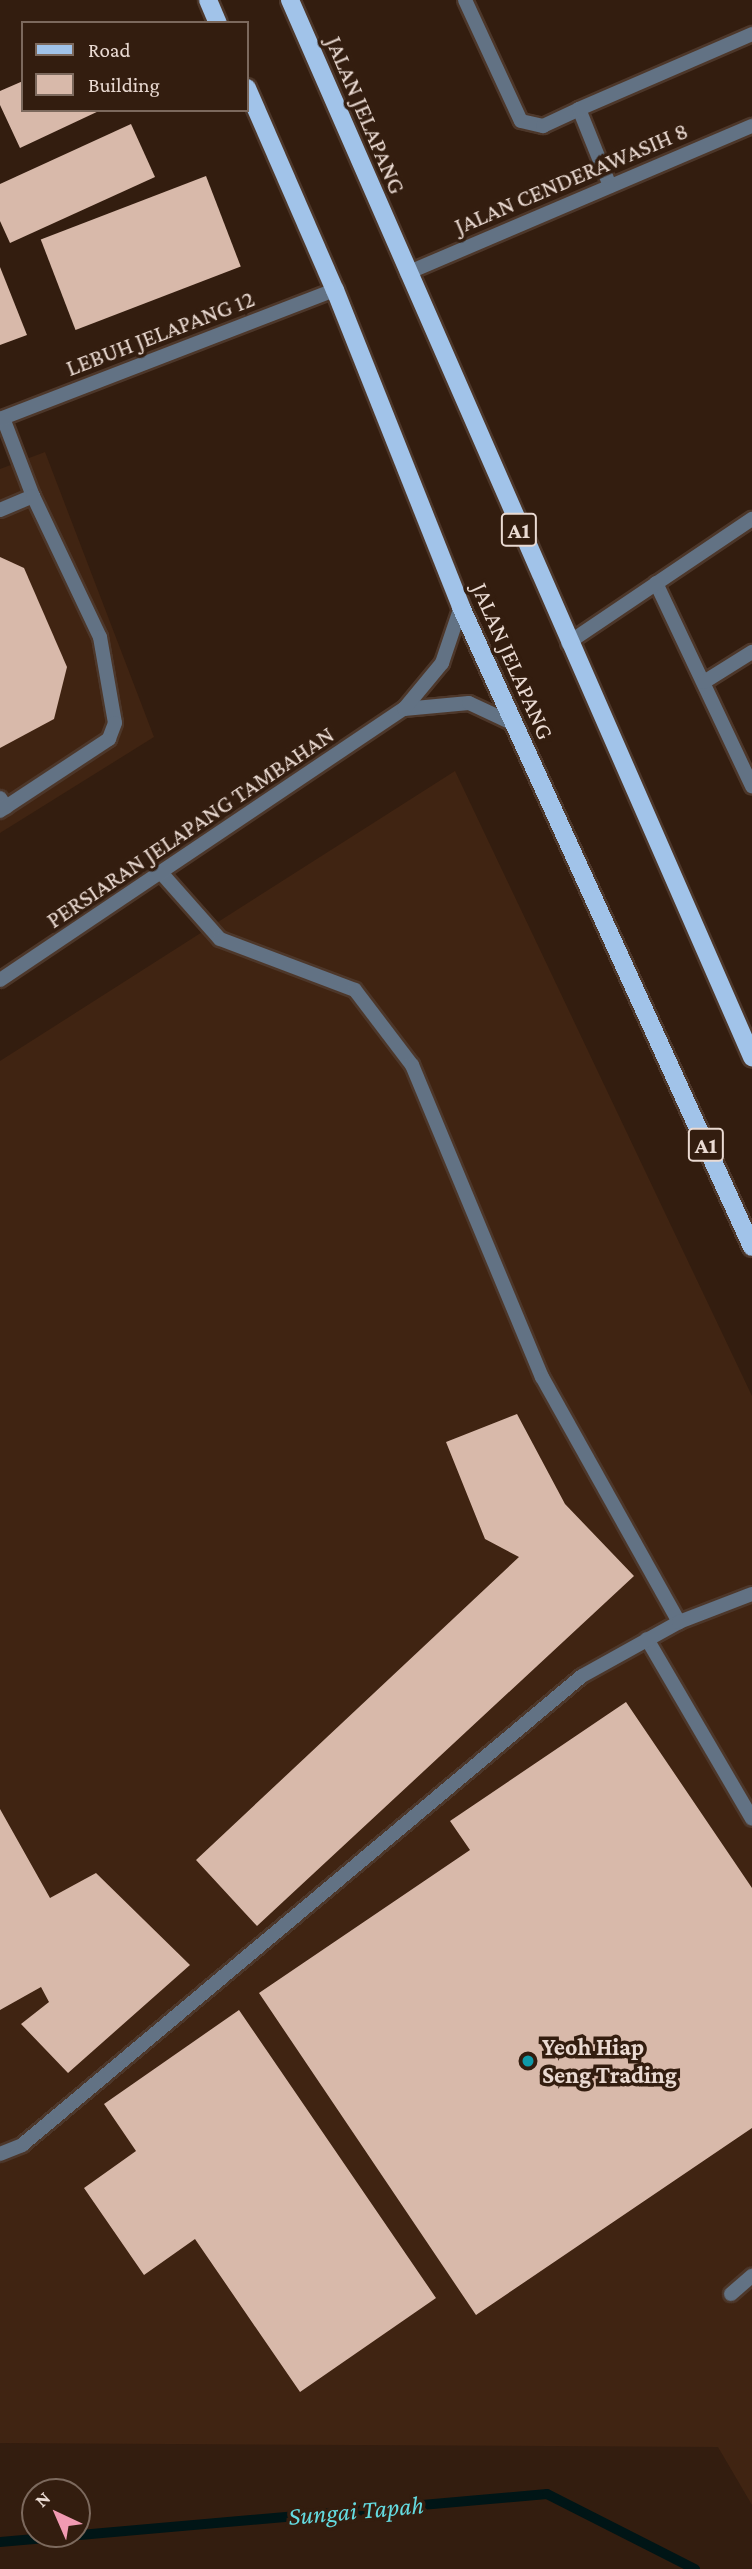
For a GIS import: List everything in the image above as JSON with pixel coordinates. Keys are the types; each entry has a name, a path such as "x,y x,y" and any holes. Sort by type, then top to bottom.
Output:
{"main road":[{"path":"208,0 217,21"},
{"name":"JALAN JELAPANG","path":"290,0 568,643 752,1057"},
{"name":"JALAN JELAPANG","path":"248,90 335,290 461,607 752,1247"}],"street":[{"path":"465,0 521,121 543,126 752,34"},
{"path":"579,109 611,186"},
{"name":"JALAN CENDERAWASIH 8","path":"407,273 752,126"},
{"name":"LEBUH JELAPANG 12","path":"2,419 335,290"},
{"path":"2,419 33,496 100,637 115,723 109,739 2,805"},
{"path":"0,510 33,496"},
{"path":"568,643 752,519"},
{"path":"656,583 752,786"},
{"name":"PERSIARAN JELAPANG TAMBAHAN","path":"0,980 164,876 404,709 442,663 461,607"},
{"path":"704,682 752,652"},
{"name":"PERSIARAN JELAPANG TAMBAHAN","path":"404,709 469,703 514,724"},
{"path":"164,876 220,939 355,990 412,1065 542,1377 679,1622"},
{"path":"0,2154 22,2145 562,1692 679,1622 751,1597"},
{"path":"647,1639 752,1819"},
{"path":"731,2294 752,2276"}],"shaded area":[{"path":"45,452 154,737 0,833 0,469"},
{"path":"455,771 752,1396 752,2505 718,2447 0,2443 0,1061"}],"building":[{"path":"21,82 21,112 97,112 20,148 0,105 0,91"},
{"path":"131,124 155,177 10,243 0,221 0,184"},
{"path":"206,176 241,267 76,330 41,239"},
{"path":"0,267 27,335 0,345"},
{"path":"0,557 24,568 67,667 54,719 0,748"},
{"path":"517,1414 565,1504 634,1576 257,1926 196,1860 519,1557 485,1539 446,1442"},
{"name":"Yeoh Hiap Seng Trading","path":"626,1702 752,1888 752,2128 476,2315 259,1993 470,1850 450,1821"},
{"path":"0,1809 50,1898 96,1873 190,1965 68,2073 21,2024 49,2002 41,1987 0,2010"},
{"path":"239,2010 436,2298 300,2392 195,2239 144,2275 84,2188 136,2151 104,2104"}],"waterway":[{"name":"Sungai Tapah","path":"0,2542 547,2494 695,2569"}],"place":[{"name":"Yeoh Hiap Seng Trading","path":"528,2061"}]}
